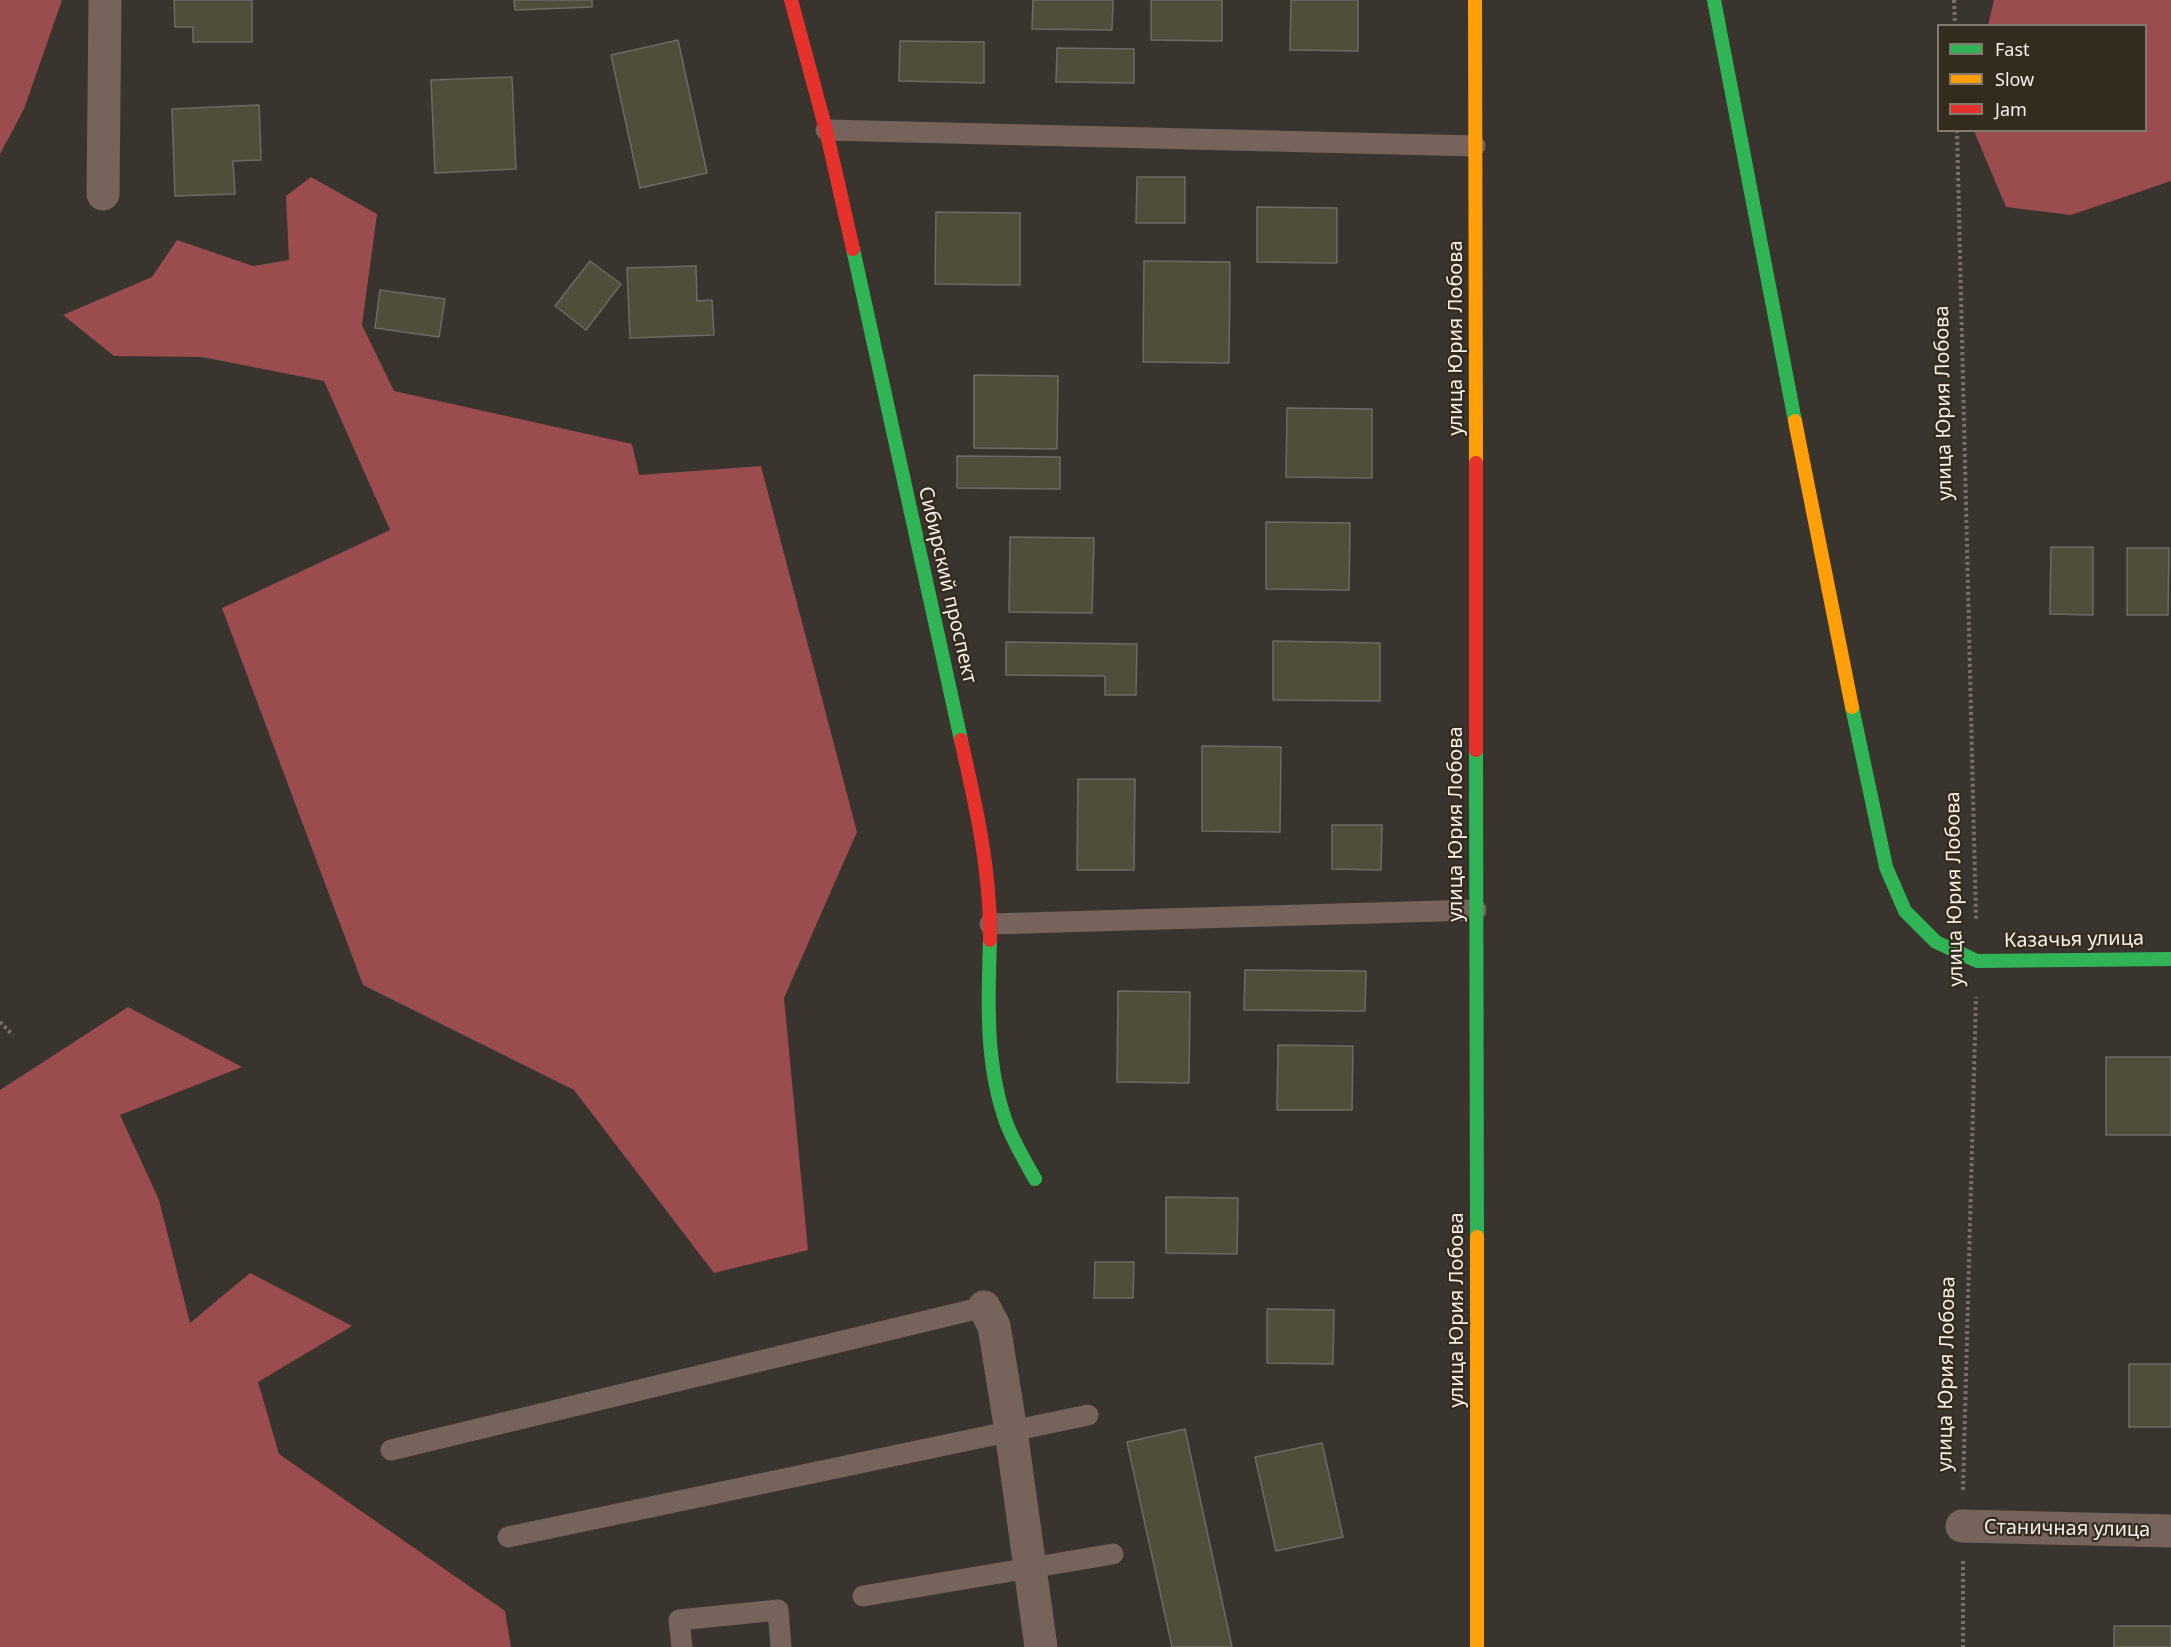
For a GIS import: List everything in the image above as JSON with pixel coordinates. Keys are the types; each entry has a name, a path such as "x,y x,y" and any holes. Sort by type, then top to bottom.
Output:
{"street":[{"path":"103,194 105,0"},
{"name":"Сибирский проспект","path":"791,0 826,130 982,832 990,924 988,1002 991,1065 1006,1123 1035,1179"},
{"name":"улица Юрия Лобова","path":"1475,0 1477,1647"},
{"path":"1714,0 1749,188 1870,797 1886,867 1905,911 1936,942 1977,961"},
{"name":"Казачья улица","path":"1977,961 2171,959"},
{"path":"984,1306 994,1326 1041,1647"},
{"name":"Станичная улица","path":"1962,1526 2171,1532"}],"lane":[{"path":"826,130 1475,147"},
{"path":"990,924 1476,910"},
{"path":"391,1450 984,1306"},
{"path":"508,1537 1088,1415"},
{"path":"863,1596 1113,1554"},
{"path":"682,1647 679,1620 778,1610 781,1647"}],"path":[{"path":"1954,0 1955,24"},
{"name":"улица Юрия Лобова","path":"1957,132 1977,961 1962,1526 1963,1647"},
{"path":"0,1023 13,1035"}],"shaded area":[{"path":"0,0 62,0 24,109 0,154"},
{"path":"1994,0 2171,0 2171,181 2071,215 2006,207 1974,132 2147,132 2147,24 1988,24"},
{"path":"311,177 377,214 362,325 394,391 632,444 639,475 761,466 857,832 784,998 808,1250 714,1273 574,1090 363,985 222,608 390,530 324,381 202,357 114,356 63,315 152,277 177,240 253,266 289,260 286,196"},
{"path":"128,1007 242,1067 120,1115 159,1200 190,1323 250,1273 352,1326 258,1382 279,1454 505,1611 511,1647 0,1647 0,1090"}],"building":[{"path":"174,0 252,0 252,42 193,42 193,27 175,27"},
{"path":"514,0 592,0 592,7 515,10"},
{"path":"1033,0 1113,0 1112,30 1032,29"},
{"path":"1151,0 1222,0 1222,41 1151,40"},
{"path":"1291,0 1358,0 1358,51 1290,50"},
{"path":"678,40 707,173 640,188 611,55"},
{"path":"900,41 984,42 984,83 899,81"},
{"path":"1057,48 1134,49 1134,83 1056,82"},
{"path":"512,77 516,169 435,173 431,80"},
{"path":"259,105 261,160 233,161 235,194 175,196 172,109"},
{"path":"1137,177 1185,177 1185,223 1136,223"},
{"path":"1257,207 1337,208 1337,263 1257,262"},
{"path":"936,212 1020,213 1020,285 935,284"},
{"path":"590,261 621,284 586,330 555,306"},
{"path":"1144,261 1230,262 1229,363 1143,362"},
{"path":"696,266 697,301 712,300 714,335 630,338 627,268"},
{"path":"380,290 445,299 439,337 375,328"},
{"path":"974,375 1058,376 1057,449 974,448"},
{"path":"1287,408 1372,409 1372,478 1286,477"},
{"path":"957,456 1060,457 1060,489 957,488"},
{"path":"1266,522 1350,523 1349,590 1266,589"},
{"path":"1010,537 1094,538 1092,613 1009,612"},
{"path":"2051,547 2093,547 2093,615 2050,614"},
{"path":"2127,548 2169,548 2168,615 2127,615"},
{"path":"1273,641 1380,643 1380,701 1273,700"},
{"path":"1006,642 1137,644 1136,695 1105,695 1105,676 1006,675"},
{"path":"1202,746 1281,747 1280,832 1202,831"},
{"path":"1078,779 1135,779 1134,870 1077,870"},
{"path":"1332,825 1382,825 1381,870 1332,869"},
{"path":"1245,970 1366,971 1365,1011 1244,1010"},
{"path":"1118,991 1190,992 1189,1083 1117,1082"},
{"path":"1278,1045 1353,1046 1352,1110 1277,1110"},
{"path":"2106,1057 2171,1057 2171,1135 2106,1135"},
{"path":"1166,1197 1238,1198 1237,1254 1166,1253"},
{"path":"1095,1262 1134,1262 1133,1298 1094,1298"},
{"path":"1267,1309 1334,1310 1333,1364 1267,1363"},
{"path":"2129,1364 2171,1364 2171,1427 2129,1427"},
{"path":"1185,1429 1232,1647 1172,1647 1127,1442"},
{"path":"1322,1443 1343,1537 1276,1551 1255,1457"},
{"path":"2114,1626 2171,1626 2171,1647 2114,1647"}],"traffic: fast":[{"path":"1714,0 1795,421"},
{"path":"853,249 961,740"},
{"path":"1852,707 1886,867 1905,911 1936,942 1977,961 2171,959"},
{"path":"1476,750 1477,1237"},
{"path":"990,940 989,1032 994,1077 1006,1122 1035,1179"}],"traffic: slow":[{"path":"1475,0 1476,463"},
{"path":"1795,421 1852,707"},
{"path":"1477,1237 1477,1647"}],"traffic: jam":[{"path":"791,0 826,130 853,249"},
{"path":"1476,463 1476,750"},
{"path":"961,740 985,864 990,940"}]}
